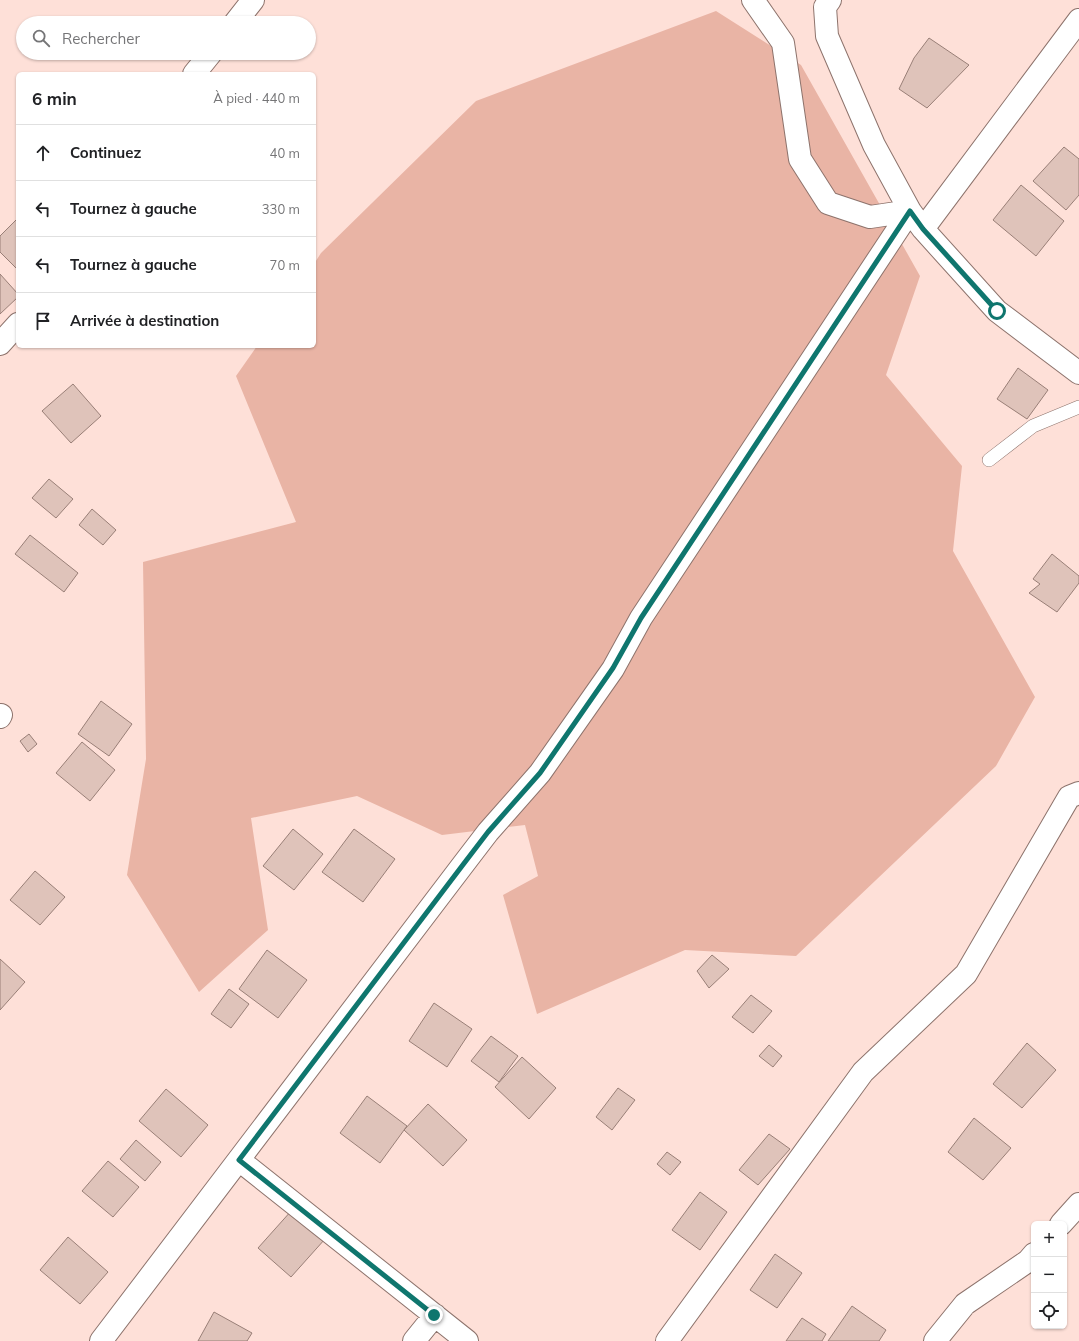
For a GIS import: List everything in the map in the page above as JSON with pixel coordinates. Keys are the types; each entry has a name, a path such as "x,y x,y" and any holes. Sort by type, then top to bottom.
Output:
{"street":[{"path":"240,16 253,0"},
{"path":"753,0 783,44 800,159 828,203 870,217 910,211"},
{"path":"830,0 825,7 827,36 874,145 910,211 923,229 997,311 1079,373"},
{"path":"923,229 1079,20"},
{"path":"196,72 205,60"},
{"path":"101,1341 488,832 540,773 613,668 641,618 910,211"},
{"path":"0,344 16,326"},
{"path":"667,1341 863,1072 966,974 1069,797 1079,793"},
{"path":"239,1160 467,1341"},
{"path":"1064,1221 1079,1204"},
{"path":"935,1341 965,1304 1028,1261 1031,1257"},
{"path":"414,1341 434,1315"}],"lane":[{"path":"989,460 1033,426 1079,407"}],"shaded area":[{"path":"716,11 801,65 920,276 886,375 962,466 953,551 1035,697 996,766 796,956 685,950 537,1014 503,895 538,876 525,825 442,835 357,796 251,818 268,930 199,992 127,875 146,759 143,562 296,522 236,376 256,348 316,348 316,261 321,253 476,101"}],"building":[{"path":"929,38 969,65 927,108 899,89 914,58"},
{"path":"1064,147 1079,159 1079,195 1066,210 1033,181"},
{"path":"1021,185 1064,221 1036,256 993,220"},
{"path":"16,220 16,268 0,252 0,236"},
{"path":"0,274 16,292 16,299 0,314"},
{"path":"1018,368 1048,390 1027,419 997,399"},
{"path":"73,384 101,416 71,443 42,411"},
{"path":"49,479 73,499 56,518 32,498"},
{"path":"92,509 116,530 103,545 79,525"},
{"path":"30,535 78,573 64,592 15,554"},
{"path":"1052,554 1079,576 1079,583 1057,612 1029,593 1040,584 1033,579"},
{"path":"101,701 132,724 109,756 78,734"},
{"path":"29,734 37,744 28,752 20,741"},
{"path":"82,742 115,770 90,801 56,773"},
{"path":"293,829 323,854 294,890 263,866"},
{"path":"354,829 395,859 363,902 322,872"},
{"path":"35,871 65,897 40,925 10,900"},
{"path":"267,950 307,980 278,1018 239,989"},
{"path":"712,955 729,969 709,988 697,971"},
{"path":"0,959 25,982 0,1010"},
{"path":"229,989 249,1004 231,1028 211,1014"},
{"path":"751,995 772,1011 753,1033 732,1017"},
{"path":"434,1003 472,1029 447,1067 409,1041"},
{"path":"491,1036 518,1056 499,1082 471,1061"},
{"path":"1027,1043 1056,1070 1022,1108 993,1084"},
{"path":"769,1045 782,1056 773,1067 759,1056"},
{"path":"522,1057 556,1088 529,1119 495,1087"},
{"path":"618,1088 635,1100 612,1130 596,1117"},
{"path":"166,1089 208,1125 181,1157 139,1121"},
{"path":"367,1096 407,1126 380,1163 340,1133"},
{"path":"428,1104 467,1140 443,1166 404,1130"},
{"path":"974,1118 1011,1148 983,1180 948,1152"},
{"path":"769,1134 790,1149 758,1185 739,1170"},
{"path":"136,1140 161,1162 145,1181 120,1159"},
{"path":"667,1152 681,1162 670,1175 657,1164"},
{"path":"108,1161 139,1187 113,1217 82,1191"},
{"path":"700,1192 727,1212 700,1250 672,1230"},
{"path":"292,1210 325,1239 291,1277 258,1248"},
{"path":"68,1237 108,1272 80,1304 40,1270"},
{"path":"775,1254 802,1273 777,1308 750,1290"},
{"path":"852,1306 886,1330 879,1341 828,1341"},
{"path":"214,1312 252,1333 247,1341 198,1341"},
{"path":"802,1318 826,1334 822,1341 786,1341"}],"route":[{"path":"434,1315 239,1160 488,832 540,773 613,668 641,618 910,211 923,229 997,311"}]}
